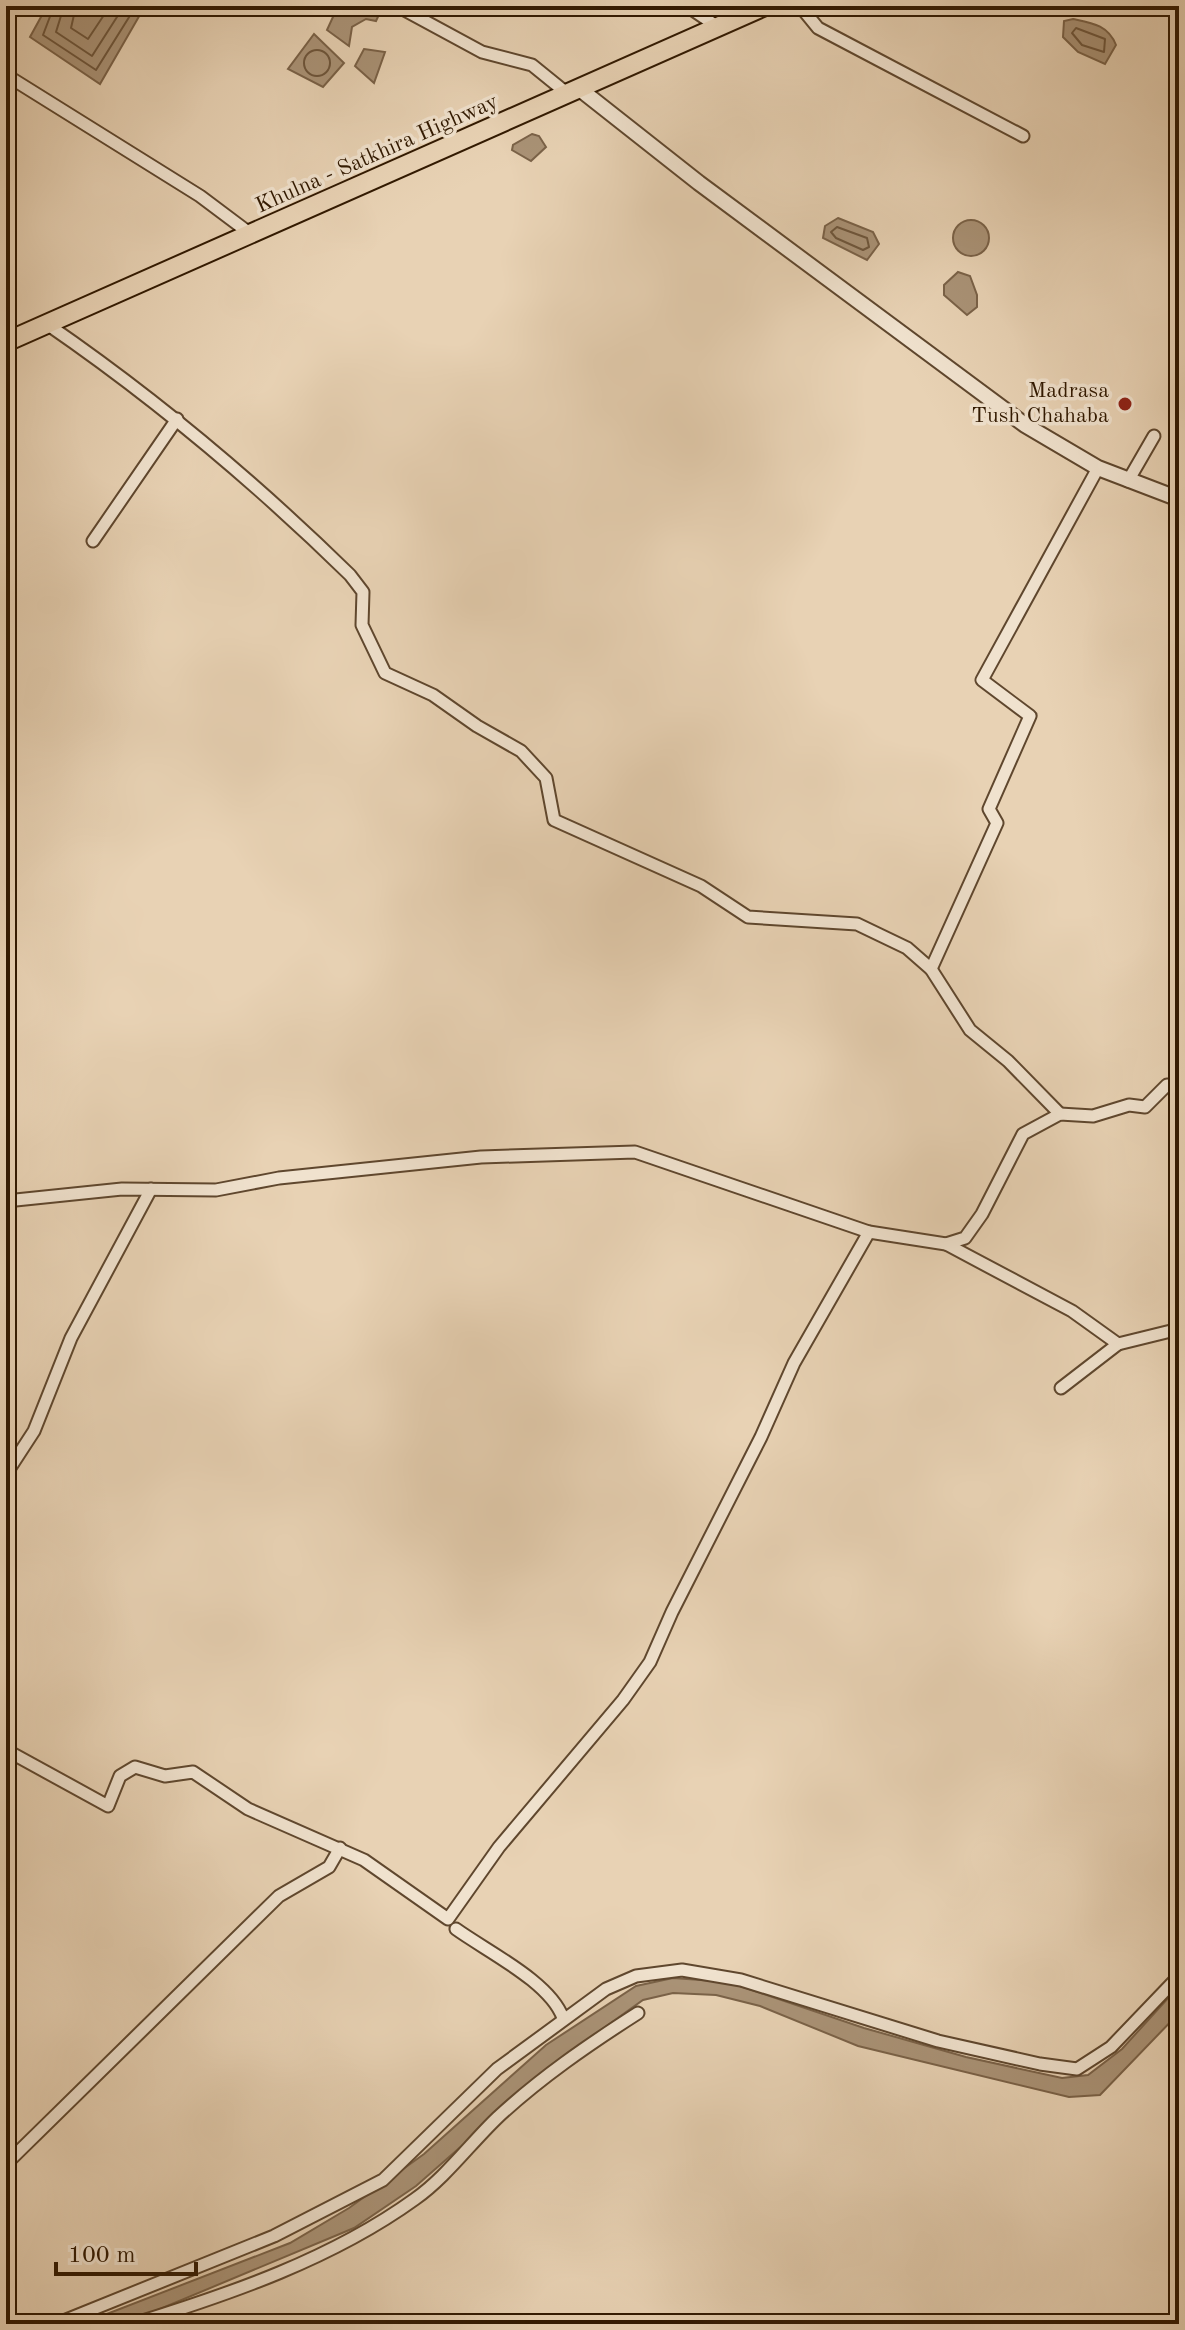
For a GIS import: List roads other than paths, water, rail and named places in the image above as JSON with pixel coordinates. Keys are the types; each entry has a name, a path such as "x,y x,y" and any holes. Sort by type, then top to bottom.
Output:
{"highway":[{"name":"Khulna - Satkhira Highway","path":"6,342 765,6"}],"street":[{"path":"397,6 482,52 532,65 575,92 942,360 980,394 1098,468 1179,499"},
{"path":"687,6 718,27"},
{"path":"800,6 818,28 1023,136"},
{"path":"6,75 200,196 252,235"},
{"path":"47,324 230,461 350,575 363,592 362,625 385,673 433,695 477,726 521,751 546,778 554,820 701,886 748,917 857,924 907,948 931,969 970,1030 1008,1061 1060,1114"},
{"path":"93,541 177,419"},
{"path":"1128,481 1154,436"},
{"path":"931,969 997,823 989,809 1030,716 982,680 1098,468"},
{"path":"1163,491 1179,490"},
{"path":"946,1244 965,1238 982,1214 1023,1134 1060,1114 1093,1116 1129,1105 1145,1107 1167,1085 1179,1086"},
{"path":"6,1201 151,1189 216,1190 279,1178 481,1157 635,1152 869,1232 946,1244 1072,1311 1118,1344"},
{"path":"6,1474 34,1431 71,1338 151,1189"},
{"path":"6,1750 108,1806 120,1776 135,1767 165,1776 193,1772 248,1809 364,1860 448,1919 499,1847 623,1700 650,1662 794,1363 869,1232"},
{"path":"1061,1388 1118,1344 1179,1329"},
{"path":"6,2164 279,1896 329,1867 340,1848"},
{"path":"456,1929 543,1989 557,2002 563,2018"},
{"path":"56,2324 274,2236 383,2180 497,2069 606,1989 636,1976 682,1970 741,1980 938,2041 1077,2069 1111,2047 1179,1976"},
{"path":"133,2324 237,2290 344,2242 380,2222 418,2198 541,2079 638,2013"}],"water":[{"path":"47,6 145,6 100,84 30,37"},
{"path":"338,6 382,8 376,21 366,19 352,27 349,46 327,30"},
{"path":"1073,19 1099,26 1113,38 1116,45 1105,64 1078,52 1063,37 1064,21"},
{"path":"314,34 344,63 323,87 288,69"},
{"path":"364,49 385,52 374,83 355,66"},
{"path":"532,134 539,136 546,147 531,161 512,150 513,145"},
{"path":"838,218 873,232 879,244 867,260 823,238 825,226"},
{"path":"971,220 984,225 989,238 984,251 971,256 958,251 953,238 958,225"},
{"path":"958,272 970,276 977,295 977,307 967,315 944,295 944,285"},
{"path":"673,1978 728,1982 864,2028 966,2057 1062,2078 1088,2075 1122,2049 1179,1986 1179,2013 1100,2095 1069,2097 858,2046 760,2006 716,1995 673,1993 643,2000 562,2058 416,2186 354,2228 124,2324 81,2324 290,2243 349,2208 424,2154 546,2045 636,1986"}],"place":[{"name":"Madrasa Tush Chahaba","path":"1125,404"}]}
